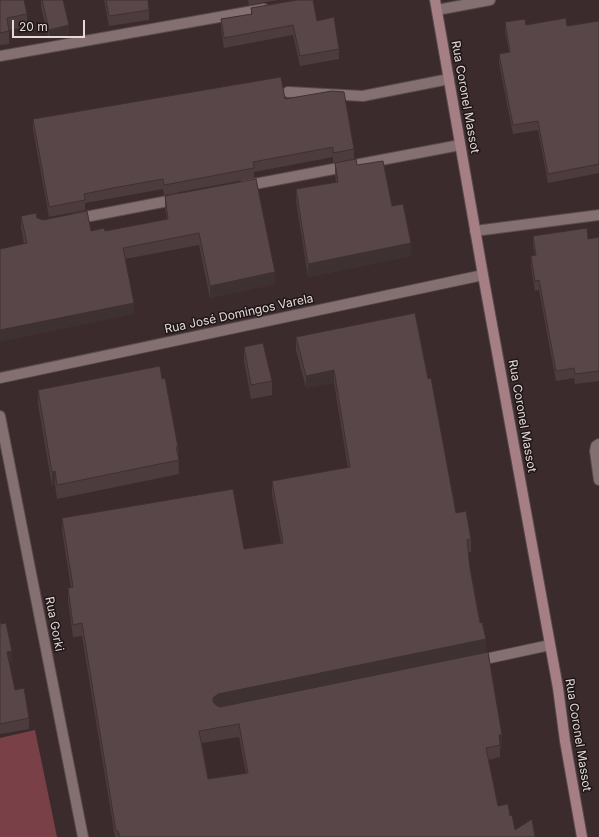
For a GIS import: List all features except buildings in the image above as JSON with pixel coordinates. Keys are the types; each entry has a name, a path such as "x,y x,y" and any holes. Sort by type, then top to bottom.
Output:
{"street":[{"path":"436,5 490,0"},
{"name":"Rua Coronel Massot","path":"436,5 475,231 558,688 565,741 582,837"},
{"path":"0,56 275,7"},
{"path":"288,92 363,96 449,79"},
{"path":"236,188 460,145"},
{"path":"66,221 189,197"},
{"path":"475,231 599,215"},
{"name":"Rua José Domingos Varela","path":"0,378 483,275"},
{"name":"Rua Gorki","path":"0,416 83,837"},
{"path":"599,444 596,446 595,451 599,480"},
{"path":"464,663 550,645"}],"shaded area":[{"path":"35,730 57,837 0,837 0,738"}]}
